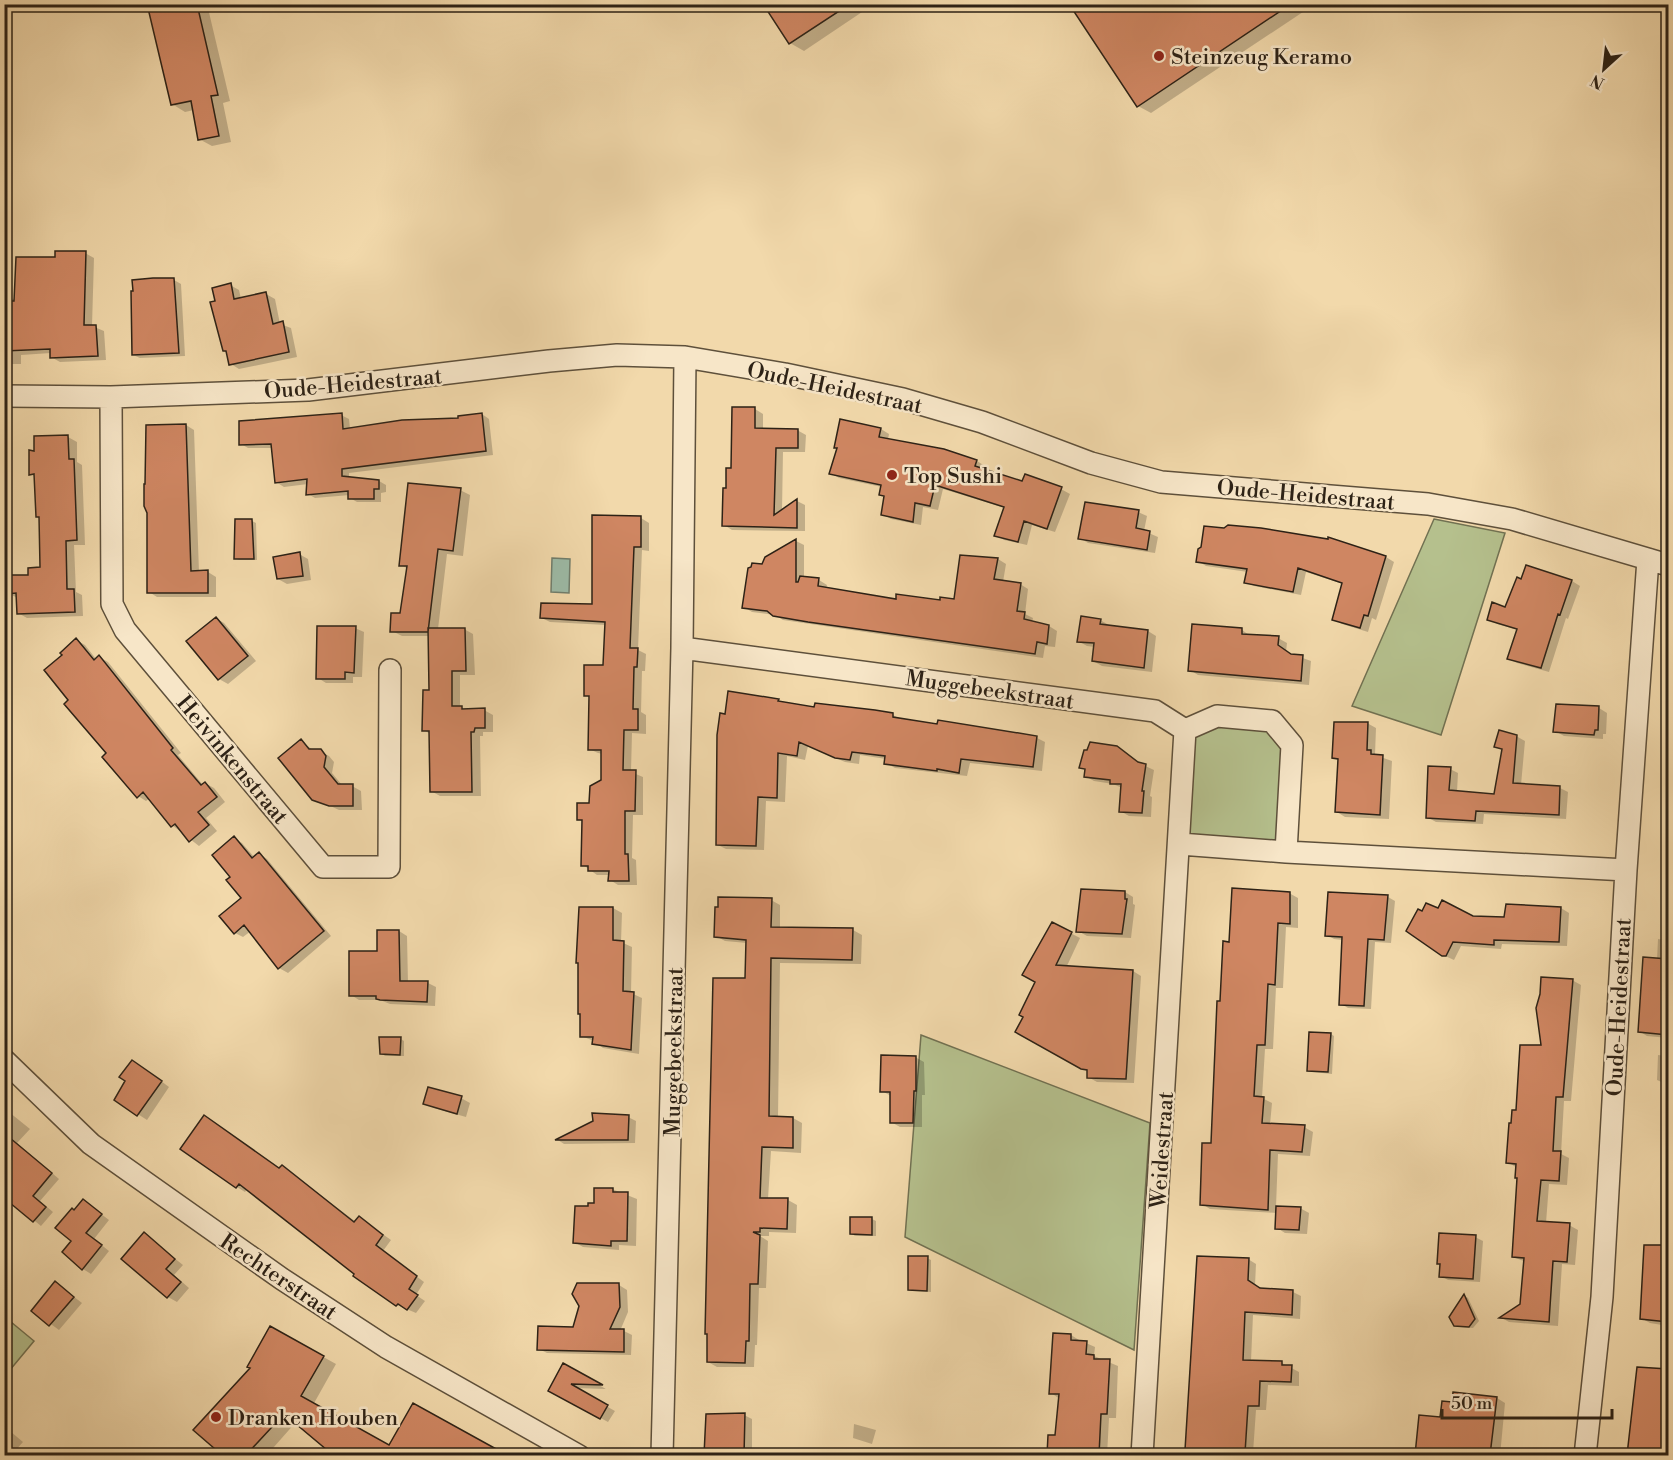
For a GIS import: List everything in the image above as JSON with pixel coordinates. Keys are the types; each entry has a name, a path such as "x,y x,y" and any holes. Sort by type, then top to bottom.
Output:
{"street":[{"name":"Oude-Heidestraat","path":"4,396 111,397 308,390 617,355 686,357 785,374 903,399 982,422 1091,463 1161,482 1428,504 1512,519 1668,565"},
{"name":"Muggebeekstraat","path":"662,1455 682,648 686,357"},
{"name":"Heivinkenstraat","path":"111,397 112,604 125,630 323,867 389,867 390,670"},
{"name":"Oude-Heidestraat","path":"1585,1455 1602,1297 1626,870 1647,558"},
{"name":"Muggebeekstraat","path":"682,648 1155,711 1185,730"},
{"path":"1185,730 1217,716 1272,721 1279,729 1292,745 1286,852"},
{"name":"Weidestraat","path":"1142,1455 1185,730"},
{"path":"1180,844 1286,852 1626,870"},
{"name":"Rechterstraat","path":"4,1060 91,1144 282,1279 386,1347 579,1455"}],"green space":[{"path":"1434,519 1505,533 1441,735 1352,706"},
{"path":"1217,716 1272,721 1292,745 1286,852 1180,844 1185,730"},
{"path":"921,1035 1150,1123 1134,1350 905,1237"},
{"path":"5,1317 34,1341 5,1376"}],"shaded area":[{"path":"552,558 570,559 569,593 551,592"}],"building":[{"path":"147,4 197,4 218,95 211,96 219,136 198,140 191,101 171,105"},
{"path":"763,4 850,4 789,44"},
{"name":"Steinzeug Keramo","path":"1069,4 1291,4 1137,107"},
{"path":"55,251 86,251 84,325 96,325 98,356 50,358 50,349 4,351 4,301 14,301 16,257 55,257"},
{"path":"174,278 179,353 132,355 132,280"},
{"path":"231,283 234,299 266,292 273,324 283,321 289,352 229,365 210,302 215,301 212,288"},
{"path":"732,407 755,407 755,428 798,429 798,448 776,448 774,515 797,499 797,528 722,526 726,468 731,468"},
{"path":"342,413 343,429 402,420 458,418 458,416 482,413 486,451 342,469 342,476 379,480 379,489 374,489 374,499 348,499 348,491 306,495 307,479 275,483 271,444 239,445 239,421"},
{"path":"840,419 881,428 879,437 944,449 977,460 975,466 1022,481 1025,474 1062,487 1047,529 1024,521 1018,542 994,536 1004,507 935,485 930,506 915,503 913,522 881,515 884,496 879,495 881,485 829,474 837,448 834,448"},
{"path":"186,424 191,571 208,570 208,593 147,593 147,513 144,506 146,425"},
{"path":"68,435 69,459 74,459 77,540 66,541 67,589 74,589 75,612 17,614 16,593 6,594 5,575 28,575 28,568 40,567 39,517 36,517 34,474 29,475 29,450 34,451 34,436"},
{"path":"408,483 461,488 453,551 438,549 428,632 390,632 391,613 400,613 407,566 399,566"},
{"path":"1085,502 1139,510 1136,528 1150,531 1147,550 1078,539"},
{"path":"592,515 641,516 641,547 634,547 630,648 638,648 637,667 634,667 633,709 638,709 638,730 624,730 623,770 636,770 635,811 625,811 625,854 628,854 629,881 608,881 609,871 588,871 588,866 581,866 582,820 577,820 577,803 589,803 590,786 601,780 601,750 588,750 589,696 584,696 584,665 603,665 605,622 540,618 541,603 592,604"},
{"path":"235,519 252,519 254,559 234,559"},
{"path":"1228,525 1328,539 1328,537 1386,556 1368,616 1364,615 1360,628 1332,620 1342,583 1298,568 1293,592 1244,583 1247,569 1196,562 1204,526 1224,528"},
{"path":"796,539 796,582 800,576 819,578 818,586 896,599 896,594 940,600 940,597 954,599 960,555 998,558 994,579 1021,583 1017,611 1025,612 1024,619 1049,625 1047,644 1037,642 1035,654 808,622 773,616 767,611 742,608 748,568 752,563 762,564 765,557"},
{"path":"300,552 303,576 277,579 273,557"},
{"path":"1526,565 1572,580 1560,615 1558,614 1541,668 1507,659 1517,629 1487,620 1492,602 1505,607 1517,577 1521,579"},
{"path":"1081,616 1101,619 1100,624 1148,630 1144,668 1092,661 1094,643 1077,642"},
{"path":"216,617 248,656 218,680 186,641"},
{"path":"1192,624 1242,628 1242,634 1279,636 1278,645 1291,654 1303,655 1301,681 1188,671"},
{"path":"317,626 356,626 354,673 345,672 345,679 316,679"},
{"path":"428,628 465,628 466,671 452,671 452,706 462,706 462,709 485,708 485,728 475,728 474,732 471,732 472,792 430,792 429,731 422,731 423,690 429,690"},
{"path":"76,638 94,660 99,655 173,748 171,750 201,785 205,782 217,797 198,812 209,825 189,842 175,824 171,827 143,792 137,798 102,757 106,753 64,704 68,700 44,670 62,655 60,653"},
{"path":"728,691 814,707 815,703 875,710 893,713 893,717 937,724 938,720 1037,736 1033,767 961,759 959,773 937,769 937,771 884,764 885,756 852,752 850,760 835,758 799,742 797,756 778,753 777,798 758,797 756,846 716,845 717,735 720,713 725,714"},
{"path":"1556,704 1599,706 1598,730 1595,730 1594,735 1553,732"},
{"path":"1334,722 1368,722 1367,750 1371,750 1371,754 1383,755 1380,815 1335,812 1338,759 1332,758"},
{"path":"1499,730 1517,735 1513,783 1560,786 1559,815 1476,811 1475,821 1426,818 1428,766 1451,767 1449,790 1494,794 1502,749 1494,747"},
{"path":"301,739 309,749 321,749 326,756 324,767 338,784 353,784 353,806 329,806 312,800 278,758"},
{"path":"1090,742 1117,746 1138,762 1146,764 1142,813 1119,812 1121,784 1110,784 1110,780 1084,777 1085,769 1079,768 1084,750 1087,750"},
{"path":"234,836 252,858 259,852 324,931 278,969 244,925 234,934 219,916 241,898 226,880 230,877 212,855"},
{"path":"1232,888 1290,892 1290,924 1278,923 1275,985 1268,984 1265,1045 1257,1045 1254,1096 1264,1097 1262,1123 1305,1125 1302,1152 1270,1150 1268,1210 1200,1205 1202,1143 1211,1143 1217,1001 1220,1001 1223,941 1229,942"},
{"path":"1081,889 1125,891 1125,899 1127,899 1122,934 1076,932"},
{"path":"1328,892 1388,895 1384,940 1368,939 1364,1006 1339,1005 1342,937 1325,936"},
{"path":"718,897 772,898 771,927 853,928 852,960 771,958 769,1116 793,1117 793,1148 762,1147 760,1198 788,1198 787,1229 760,1228 760,1232 753,1232 760,1235 758,1284 750,1284 749,1341 746,1341 745,1363 707,1362 707,1334 705,1334 713,978 745,978 746,940 714,937 715,907 718,907"},
{"path":"1442,900 1473,916 1504,917 1506,904 1561,907 1559,942 1494,940 1494,945 1453,942 1446,956 1442,956 1406,931 1418,909 1422,911 1426,903 1438,908"},
{"path":"579,907 613,907 613,940 624,941 623,991 634,992 631,1050 592,1044 593,1037 580,1037 578,963 576,963"},
{"path":"1052,922 1072,932 1056,965 1133,970 1126,1079 1087,1078 1087,1070 1081,1069 1015,1032 1023,1017 1019,1015 1035,982 1022,975"},
{"path":"377,930 399,930 400,981 428,981 427,1002 380,1000 376,999 376,996 349,996 349,951 377,951"},
{"path":"1643,957 1668,959 1668,1035 1638,1032"},
{"path":"1541,977 1573,979 1563,1097 1556,1097 1553,1151 1561,1151 1559,1181 1541,1180 1537,1221 1570,1223 1567,1262 1553,1261 1549,1322 1499,1318 1520,1304 1524,1258 1512,1257 1516,1164 1506,1163 1509,1123 1511,1123 1512,1110 1516,1110 1520,1045 1541,1045 1536,1008"},
{"path":"1309,1032 1331,1033 1328,1072 1307,1071"},
{"path":"379,1037 401,1037 400,1055 380,1054"},
{"path":"881,1055 916,1056 913,1123 890,1123 890,1092 880,1092"},
{"path":"132,1060 162,1081 137,1116 114,1100 125,1081 119,1077"},
{"path":"428,1087 462,1096 457,1114 423,1104"},
{"path":"592,1113 629,1115 628,1140 555,1140 593,1121"},
{"path":"204,1115 279,1168 282,1165 354,1222 359,1216 383,1235 376,1245 417,1276 409,1289 418,1295 407,1310 398,1304 396,1306 353,1276 354,1274 239,1184 236,1188 180,1149"},
{"path":"4,1133 52,1173 33,1196 46,1207 33,1222 4,1198"},
{"path":"594,1188 613,1188 613,1192 628,1192 627,1241 611,1241 611,1246 573,1243 575,1206 588,1206 588,1203 594,1203"},
{"path":"83,1199 102,1214 86,1233 102,1245 82,1270 62,1252 71,1241 55,1228"},
{"path":"1276,1206 1301,1207 1299,1230 1275,1229"},
{"path":"850,1217 872,1217 872,1235 850,1234"},
{"path":"144,1232 175,1259 166,1269 181,1282 167,1298 121,1259"},
{"path":"1439,1233 1476,1235 1473,1279 1439,1277 1440,1264 1437,1264"},
{"path":"1644,1245 1668,1245 1668,1322 1640,1319"},
{"path":"908,1256 928,1256 927,1291 908,1290"},
{"path":"1197,1256 1249,1258 1248,1280 1260,1288 1293,1290 1292,1315 1245,1312 1243,1360 1282,1361 1282,1365 1292,1365 1291,1382 1260,1381 1259,1406 1248,1406 1245,1453 1185,1450"},
{"path":"55,1281 74,1297 49,1326 31,1311"},
{"path":"577,1283 619,1283 620,1307 610,1329 624,1329 624,1352 537,1350 538,1326 573,1327 579,1306 572,1294"},
{"path":"1464,1294 1475,1319 1469,1327 1454,1326 1449,1317"},
{"path":"270,1326 324,1356 301,1396 389,1445 413,1403 507,1455 333,1455 284,1414 246,1455 222,1455 193,1430 250,1368 247,1367"},
{"path":"1053,1333 1071,1334 1071,1340 1087,1341 1086,1354 1094,1355 1094,1359 1110,1359 1107,1414 1101,1414 1099,1455 1047,1455 1048,1435 1055,1435 1059,1394 1049,1394"},
{"path":"563,1363 603,1385 571,1384 608,1405 600,1419 548,1391"},
{"path":"1637,1367 1668,1369 1668,1455 1627,1455"},
{"path":"1453,1392 1497,1397 1490,1455 1415,1455 1419,1415 1440,1417 1442,1401 1452,1402"},
{"path":"745,1413 744,1455 704,1455 706,1414"}],"place":[{"name":"Steinzeug Keramo","path":"1159,56"},
{"name":"Top Sushi","path":"892,475"},
{"name":"Dranken Houben","path":"216,1417"}]}
